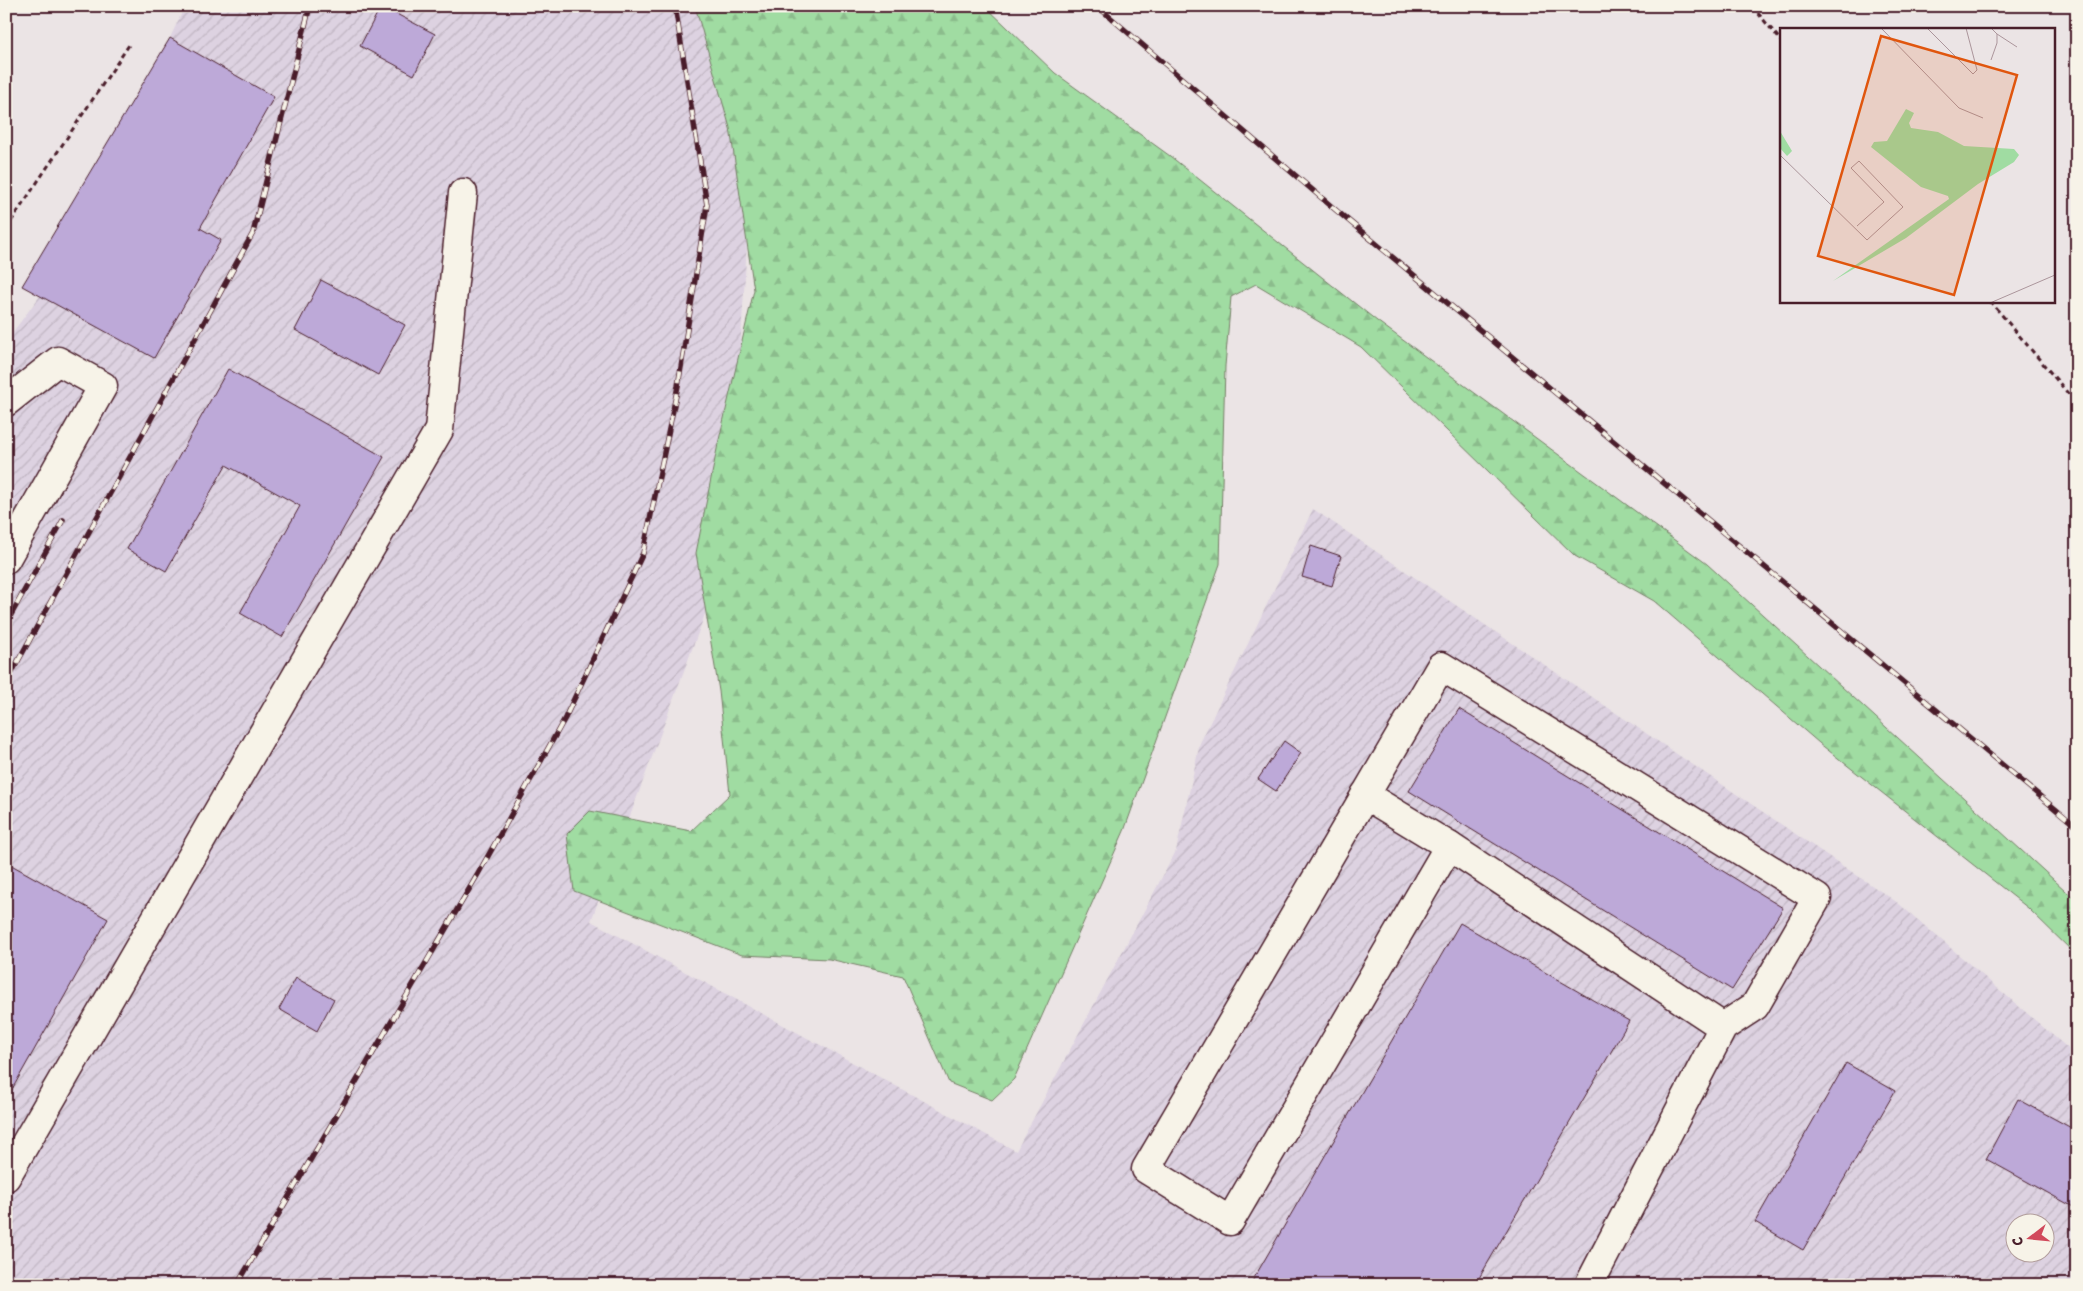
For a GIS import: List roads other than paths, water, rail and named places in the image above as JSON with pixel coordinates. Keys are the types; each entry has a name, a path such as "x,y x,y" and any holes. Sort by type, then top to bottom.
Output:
{"lane":[{"path":"6,1177 439,430 462,193"},
{"path":"6,402 58,361 103,386 6,559"},
{"path":"1449,846 1230,1221 1146,1169 1441,666 1817,898 1755,1006 1723,1027 1589,1285"},
{"path":"1365,795 1449,846 1723,1027"}],"railway":[{"path":"6,683 253,233 310,6"},
{"path":"237,1285 478,874 565,718 643,553 678,386 707,205 675,6"},
{"path":"1097,6 1337,211 2077,827"},
{"path":"6,624 63,520"}]}
